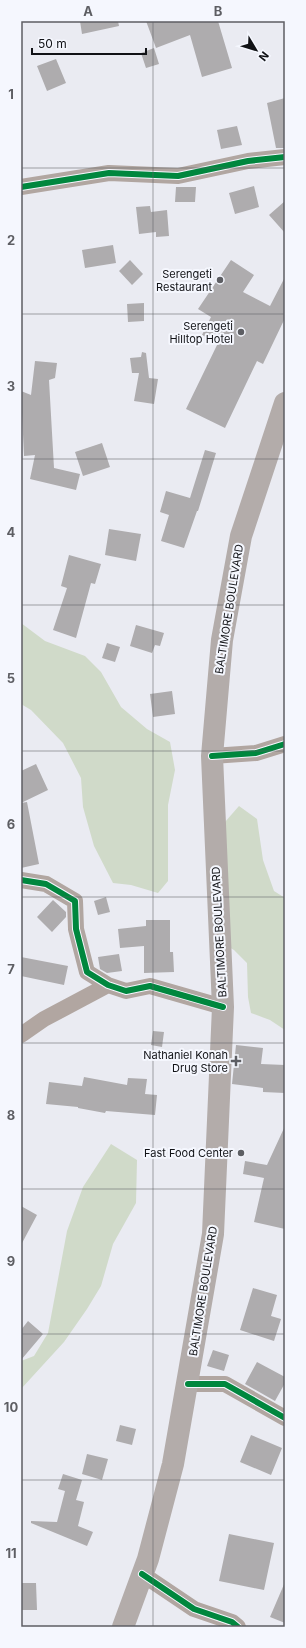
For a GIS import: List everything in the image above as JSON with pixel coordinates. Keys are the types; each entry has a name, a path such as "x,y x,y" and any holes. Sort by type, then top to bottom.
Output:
{"highway":[{"name":"BALTIMORE BOULEVARD","path":"123,1627 148,1559 173,1464 213,1234 223,1007 212,756 222,640 241,536 285,403"}],"street":[{"path":"21,187 109,173 178,176 248,160 285,158"},
{"path":"212,756 256,754 284,743 285,744"},
{"path":"21,880 46,884 76,901 76,929 87,972 108,985 126,991 150,986 223,1007"},
{"path":"21,1035 44,1019 108,985"},
{"path":"188,1384 225,1384 285,1418"},
{"path":"142,1574 194,1609 232,1622 238,1627"}],"green space":[{"path":"21,623 45,641 85,656 101,672 121,707 147,729 170,742 175,770 168,805 168,881 158,893 131,885 113,883 94,846 83,807 81,778 63,743 31,710 21,704"},
{"path":"239,806 257,819 263,860 274,891 285,898 285,1030 270,1020 251,1013 248,997 247,963 234,950 213,938 211,838"},
{"path":"111,1144 137,1160 136,1203 113,1244 101,1286 87,1309 64,1342 21,1389 21,1361 34,1356 48,1333 67,1231 83,1187"}],"building":[{"path":"80,21 118,21 119,26 82,34"},
{"path":"146,21 218,21 232,68 202,77 190,35 156,48"},
{"path":"154,48 159,64 146,68 141,53"},
{"path":"56,59 66,83 47,91 37,66"},
{"path":"285,98 285,148 276,148 267,103"},
{"path":"237,126 242,145 221,149 217,130"},
{"path":"254,186 259,207 235,214 229,193"},
{"path":"176,187 196,187 195,202 175,202"},
{"path":"285,201 285,233 269,215"},
{"path":"150,206 151,212 167,210 169,236 156,237 156,232 139,234 136,207"},
{"path":"113,245 116,263 85,268 82,250"},
{"path":"130,260 143,274 132,285 119,271"},
{"path":"231,260 254,275 243,292 270,306 285,277 285,318 263,364 257,361 225,428 186,409 218,343 202,335 211,317 198,309"},
{"path":"144,303 144,321 128,322 127,304"},
{"path":"142,352 146,353 149,378 158,379 154,404 134,401 139,373 132,373 130,358 141,357"},
{"path":"35,361 57,363 55,378 49,380 54,468 80,474 76,490 30,479 35,455 24,456 21,391 31,395"},
{"path":"102,443 110,467 83,476 75,452"},
{"path":"205,450 216,453 198,511 184,548 161,541 169,515 160,512 166,491 190,498"},
{"path":"109,529 141,534 136,561 105,555"},
{"path":"69,555 101,564 95,584 91,583 76,638 53,630 67,588 61,586"},
{"path":"136,625 164,633 160,646 155,645 152,653 130,646"},
{"path":"107,643 120,647 115,662 102,658"},
{"path":"172,691 175,714 153,717 150,694"},
{"path":"36,764 48,790 21,803 21,771"},
{"path":"27,802 39,864 21,868 21,803"},
{"path":"106,897 110,912 98,915 94,901"},
{"path":"53,900 66,912 66,917 52,932 37,917"},
{"path":"146,920 170,920 170,952 173,952 174,972 144,973 144,946 120,948 118,929 146,926"},
{"path":"119,954 122,971 107,973 100,969 98,957"},
{"path":"21,957 68,966 64,985 21,976"},
{"path":"153,1031 164,1032 162,1047 151,1045"},
{"path":"236,1045 263,1048 261,1064 285,1065 285,1093 263,1092 263,1088 232,1084"},
{"path":"84,1077 127,1085 128,1078 147,1079 145,1094 157,1095 155,1115 106,1111 105,1113 78,1107 46,1104 49,1082 82,1086"},
{"path":"285,1126 285,1229 254,1222 264,1178 243,1174 245,1161 267,1165"},
{"path":"21,1206 37,1215 21,1245"},
{"path":"253,1288 277,1295 271,1316 281,1319 274,1341 240,1330"},
{"path":"28,1321 43,1334 21,1360 21,1330"},
{"path":"213,1350 229,1355 224,1371 207,1366"},
{"path":"257,1362 285,1377 285,1383 275,1401 245,1384"},
{"path":"120,1425 136,1429 132,1445 116,1441"},
{"path":"251,1435 282,1448 271,1475 240,1462"},
{"path":"87,1454 108,1459 102,1480 82,1474"},
{"path":"63,1474 82,1480 76,1500 84,1502 78,1526 93,1532 87,1546 31,1523 31,1521 57,1522 65,1491 58,1489"},
{"path":"229,1534 274,1543 264,1590 219,1581"},
{"path":"285,1582 285,1623 270,1617"},
{"path":"21,1583 36,1583 37,1610 21,1610"}],"cycle path":[{"path":"21,187 109,173 178,176 248,161 285,157"},
{"path":"212,756 256,753 285,744"},
{"path":"21,880 46,884 75,901 76,929 87,972 108,985 126,991 150,986 223,1007"},
{"path":"188,1384 225,1384 285,1418"},
{"path":"142,1574 194,1609 232,1622 238,1627"}],"place":[{"name":"Serengeti Restaurant","path":"220,280"},
{"name":"Serengeti Hilltop Hotel","path":"241,332"},
{"name":"Nathaniel Konah Drug Store","path":"236,1061"},
{"name":"Fast Food Center","path":"241,1153"}]}
